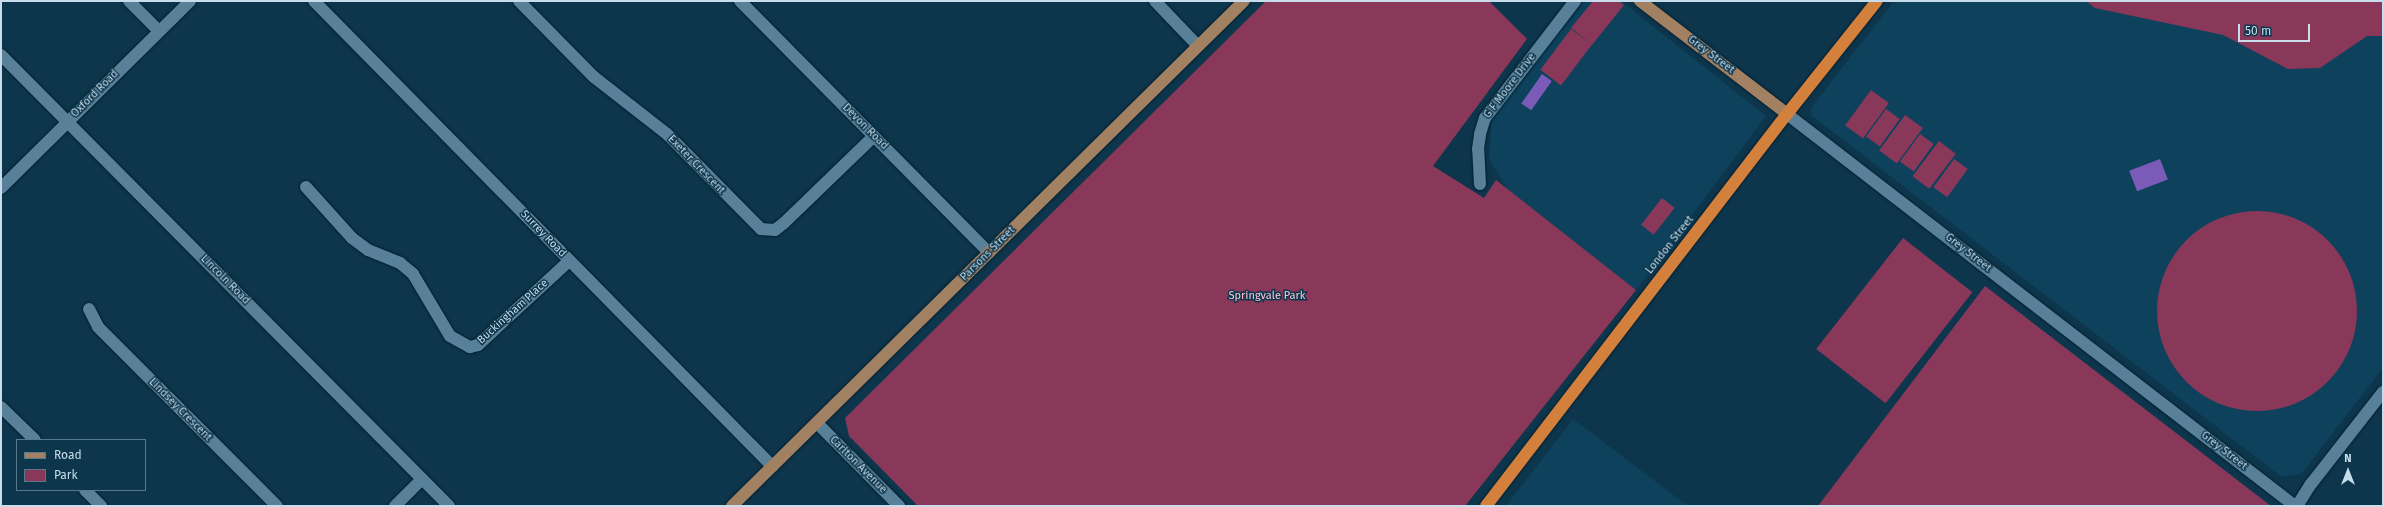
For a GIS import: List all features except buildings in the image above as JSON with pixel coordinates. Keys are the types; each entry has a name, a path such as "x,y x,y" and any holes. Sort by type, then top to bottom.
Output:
{"highway":[{"name":"London Street","path":"1486,506 1787,114 1876,1"}],"main road":[{"name":"Parsons Street","path":"732,506 1244,1"},
{"name":"Grey Street","path":"1640,1 1787,114"}],"street":[{"path":"129,1 159,31"},
{"name":"Oxford Road","path":"1,188 190,1"},
{"name":"Surrey Road","path":"314,1 772,466"},
{"name":"Exeter Crescent","path":"519,1 594,77 666,134 761,229 775,230 784,223 874,136"},
{"name":"Devon Road","path":"740,1 989,253"},
{"path":"1154,1 1198,46"},
{"name":"G F Moore Drive","path":"1480,184 1478,149 1480,134 1485,118 1575,1"},
{"name":"Lincoln Road","path":"1,55 449,506"},
{"name":"Grey Street","path":"1787,114 2296,506"},
{"name":"Buckingham Place","path":"306,187 352,238 368,250 400,263 413,274 450,336 470,347 478,345 569,261"},
{"name":"Lindsey Crescent","path":"89,309 98,327 277,506"},
{"path":"2296,506 2311,484 2383,392"},
{"path":"1,407 34,439"},
{"name":"Carlton Avenue","path":"817,423 899,506"},
{"path":"395,506 422,479"},
{"path":"86,491 101,506"}],"shaded area":[{"path":"1580,1 1621,1 1766,116 1636,290 1508,190 1489,159 1492,119"},
{"path":"1894,1 2383,1 2383,368 2301,474 2282,477 1812,116 1811,108"},
{"path":"1542,74 1552,81 1531,110 1521,103"},
{"path":"2160,159 2168,180 2137,191 2129,171"},
{"path":"1573,419 1688,506 1506,506"}],"green space":[{"name":"Springvale Park","path":"1266,1 1489,1 1527,39 1433,166 1484,198 1496,180 1636,290 1465,506 918,506 849,436 845,418"},
{"path":"1593,1 1619,1 1624,5 1592,45 1571,28"},
{"path":"2086,1 2383,1 2383,36 2367,36 2320,68 2288,69 2223,35 2095,8"},
{"path":"1571,29 1592,45 1561,85 1540,70"},
{"path":"1871,90 1889,103 1863,139 1845,126"},
{"path":"1886,109 1900,119 1880,146 1866,137"},
{"path":"1905,115 1923,128 1897,164 1879,151"},
{"path":"1920,134 1934,144 1914,171 1900,162"},
{"path":"1939,141 1956,154 1929,189 1913,176"},
{"path":"1954,159 1968,169 1947,197 1933,187"},
{"path":"1662,198 1675,208 1654,235 1641,225"},
{"path":"2247,211 2267,211 2295,218 2313,228 2328,240 2340,255 2350,273 2357,301 2357,321 2350,349 2340,367 2328,382 2313,394 2295,404 2267,411 2247,411 2219,404 2201,394 2180,375 2164,349 2161,340 2157,321 2157,301 2164,273 2174,255 2193,234 2219,218 2228,215"},
{"path":"1903,238 1972,292 1886,403 1816,349"},
{"path":"1985,286 2271,506 1818,506"}]}
